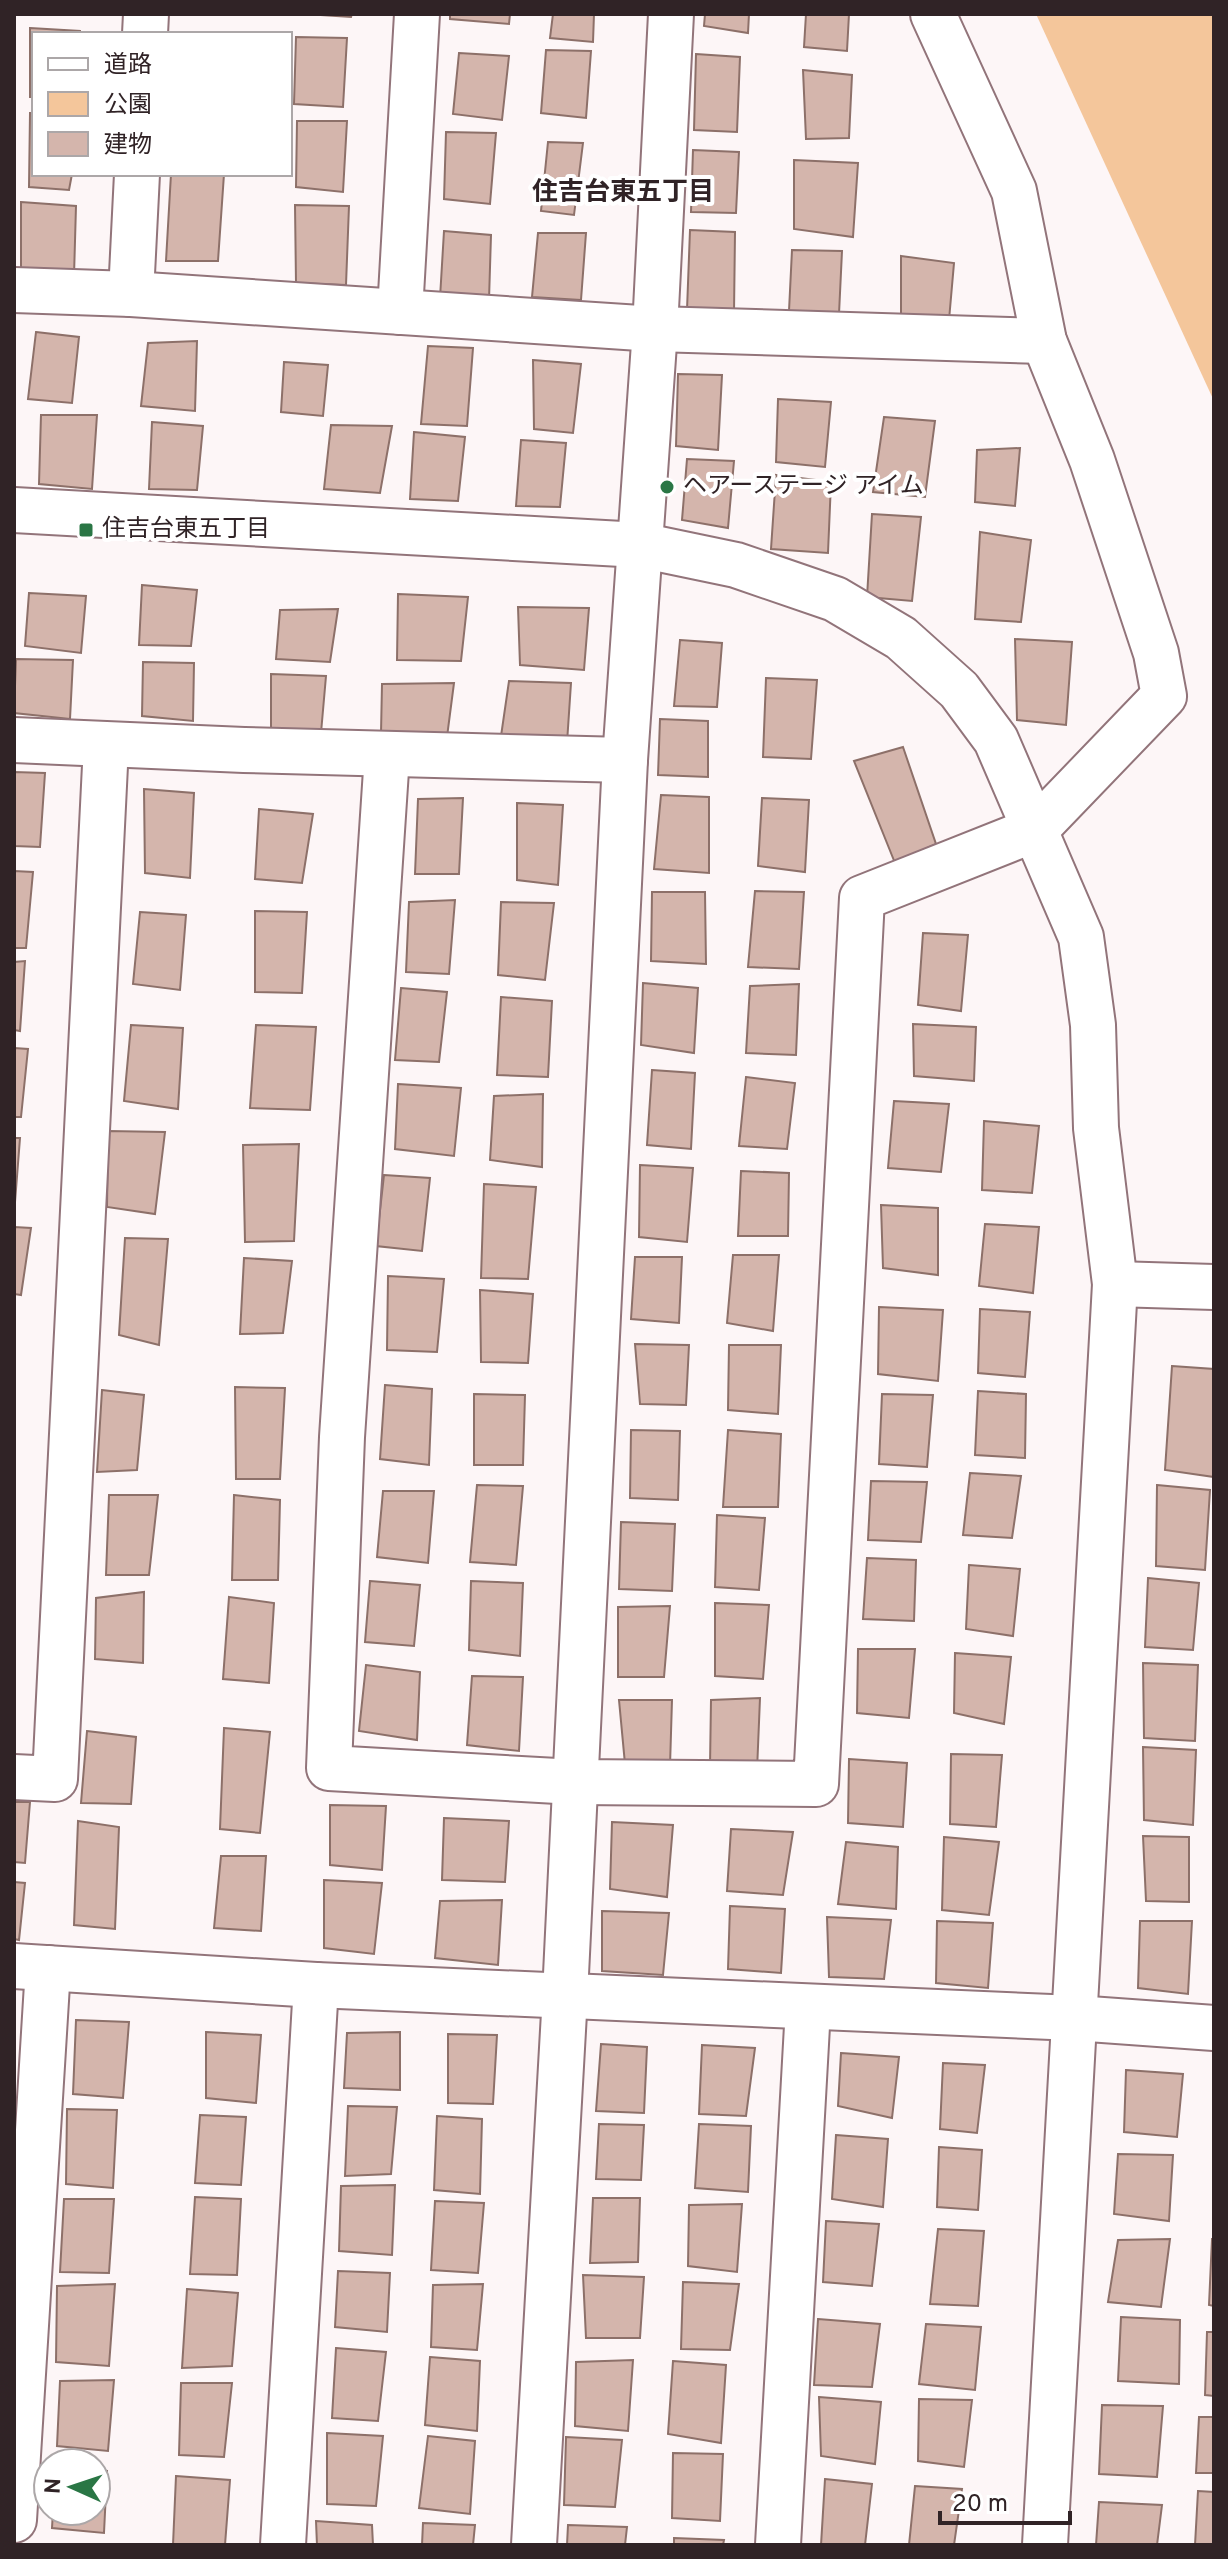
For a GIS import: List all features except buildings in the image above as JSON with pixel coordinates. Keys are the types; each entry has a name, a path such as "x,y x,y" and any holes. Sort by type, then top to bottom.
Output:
{"street":[{"path":"400,312 417,14"},
{"path":"534,2545 565,1995 625,760 655,329 671,14"},
{"path":"387,755 342,1437 329,1768 575,1782 816,1784 862,898 1036,829 1164,696 1156,653 1092,460 1044,341 1014,191 933,14"},
{"path":"131,294 137,176"},
{"path":"14,290 131,294 655,329 1044,341"},
{"path":"14,510 640,545 736,565 835,599 901,638 959,690 996,740 1081,937 1093,1025 1096,1128 1115,1284 1045,2545"},
{"path":"14,740 387,755 625,760"},
{"path":"14,1777 55,1779 106,745"},
{"path":"1115,1284 1214,1287"},
{"path":"14,2520 31,1967 316,1985 1075,2018 1214,2028"},
{"path":"283,2545 316,1985"},
{"path":"778,2545 808,2008"}],"green space":[{"path":"1036,14 1214,14 1214,401"}],"place":[{"name":"ヘアーステージ アイム","path":"667,487"},
{"name":"住吉台東五丁目","path":"86,530"}],"district":[{"name":"住吉台東五丁目","path":"623,193"}]}
